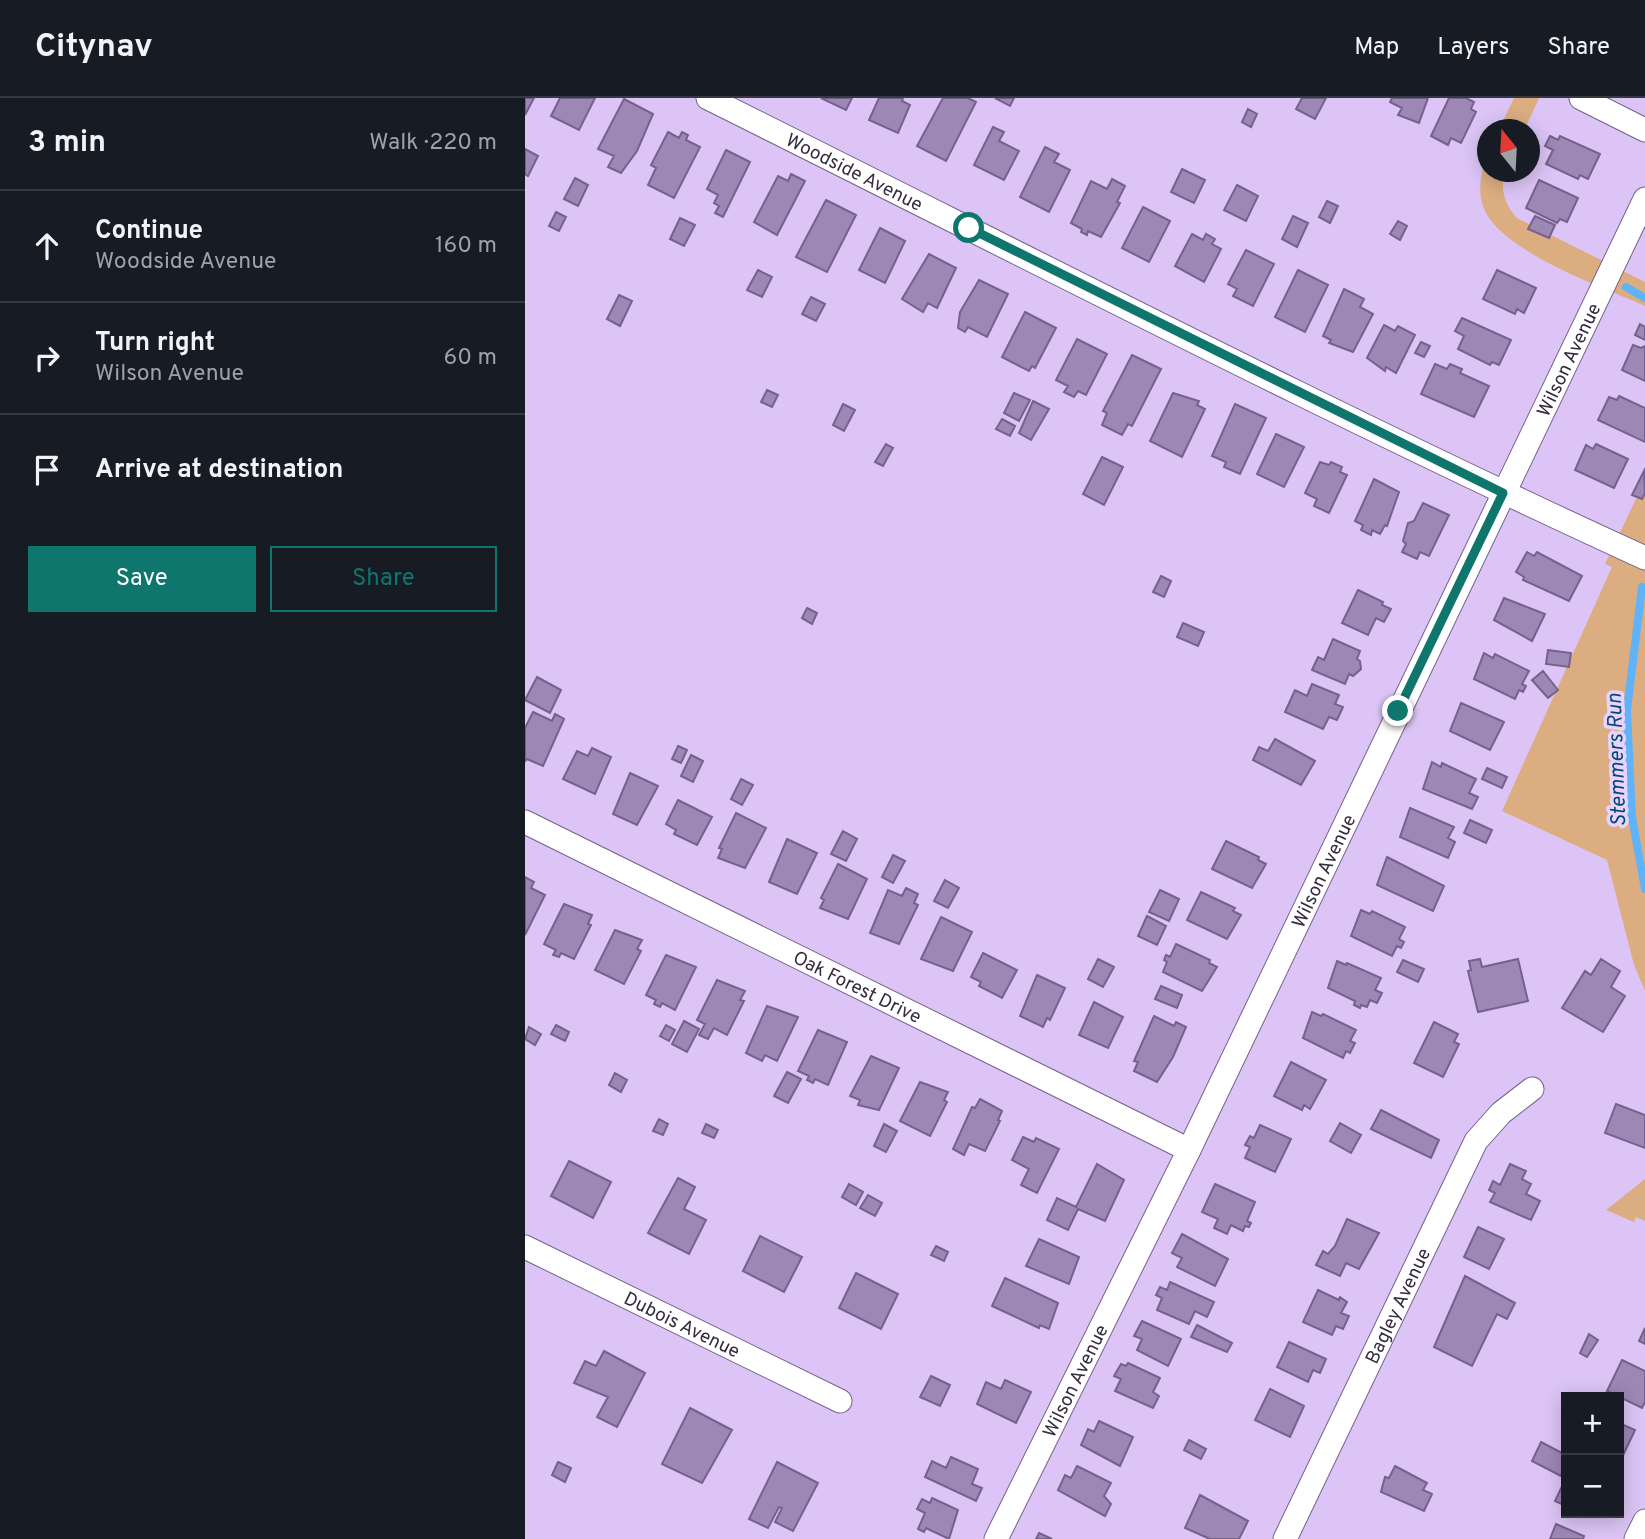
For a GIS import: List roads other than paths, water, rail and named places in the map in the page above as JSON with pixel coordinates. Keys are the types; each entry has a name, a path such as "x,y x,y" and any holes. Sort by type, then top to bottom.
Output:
{"street":[{"name":"Woodside Avenue","path":"708,98 1503,493 1645,558"},
{"path":"1581,98 1645,130"},
{"name":"Wilson Avenue","path":"996,1539 1189,1150 1645,199"},
{"name":"Oak Forest Drive","path":"525,822 1189,1150"},
{"name":"Bagley Avenue","path":"1285,1539 1476,1141 1501,1113 1532,1089"},
{"name":"Dubois Avenue","path":"525,1247 839,1401"},
{"path":"1636,1539 1645,1521"}],"waterway":[{"name":"Stemmers Run","path":"1626,287 1645,298"},
{"name":"Stemmers Run","path":"1642,587 1627,710 1632,817 1645,889"}]}
